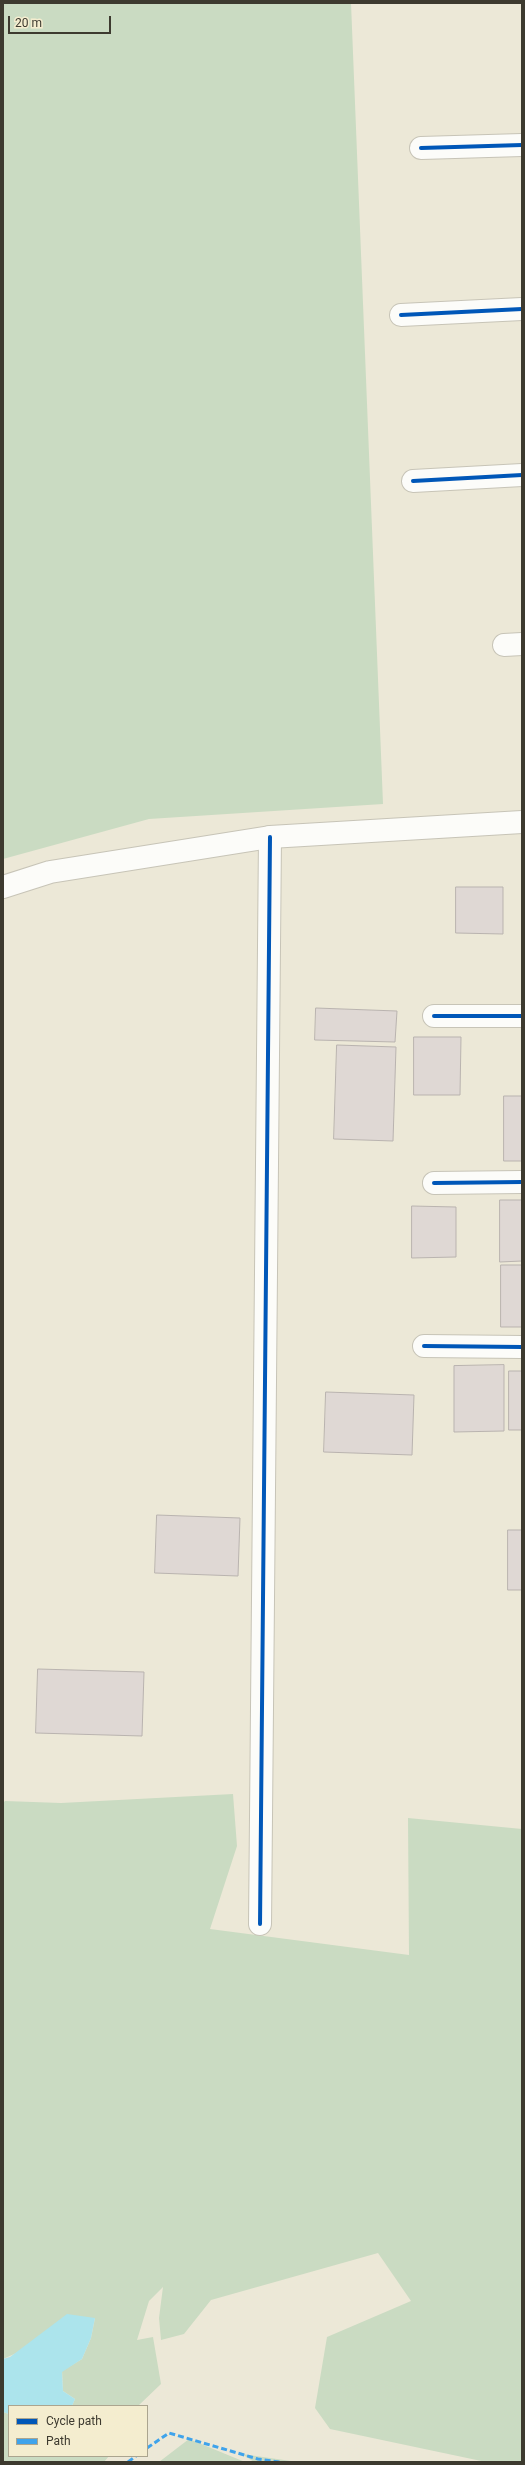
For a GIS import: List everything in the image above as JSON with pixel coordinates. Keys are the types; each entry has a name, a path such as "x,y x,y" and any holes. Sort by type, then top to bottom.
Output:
{"street":[{"path":"421,148 522,145"},
{"path":"401,315 522,309"},
{"path":"413,481 522,475"},
{"path":"3,887 50,872 270,837 522,822"},
{"path":"260,1924 270,837"},
{"path":"434,1016 522,1016"},
{"path":"434,1183 522,1182"},
{"path":"424,1346 522,1347"}],"green space":[{"path":"3,3 351,3 383,804 149,819 3,859"},
{"path":"233,1794 237,1846 210,1929 409,1955 408,1818 522,1829 522,2462 486,2462 330,2429 315,2408 327,2337 411,2301 378,2253 211,2300 184,2334 161,2340 159,2318 163,2287 149,2301 137,2340 153,2337 161,2384 139,2405 72,2405 75,2399 63,2391 62,2371 82,2359 91,2338 95,2318 3,2359 3,1803 5,1801 61,1803"},
{"path":"3,2412 8,2414 8,2457 108,2457 104,2462 3,2462"},
{"path":"189,2439 245,2462 159,2462"},
{"path":"242,2454 298,2462 254,2462"}],"water":[{"path":"67,2314 95,2318 91,2338 82,2359 62,2372 63,2391 75,2399 72,2405 8,2405 8,2414 3,2412 3,2359 10,2357"}],"building":[{"path":"456,887 503,887 503,934 456,933"},
{"path":"316,1008 397,1011 395,1042 315,1040"},
{"path":"414,1037 461,1037 460,1095 414,1095"},
{"path":"337,1045 396,1047 393,1141 334,1139"},
{"path":"504,1096 522,1096 522,1161 504,1161"},
{"path":"500,1200 522,1200 522,1261 500,1262"},
{"path":"412,1206 456,1207 456,1257 412,1258"},
{"path":"501,1265 522,1265 522,1327 501,1327"},
{"path":"504,1365 504,1431 454,1432 454,1366"},
{"path":"509,1371 522,1371 522,1430 509,1430"},
{"path":"326,1392 414,1395 412,1455 324,1452"},
{"path":"157,1515 240,1518 238,1576 155,1573"},
{"path":"508,1530 522,1530 522,1590 508,1590"},
{"path":"38,1669 144,1672 142,1736 36,1733"}],"marked path":[{"path":"148,2447 169,2433 258,2459 280,2462"},
{"path":"128,2462 135,2457"}],"cycle path":[{"path":"421,148 522,145"},
{"path":"401,315 522,309"},
{"path":"413,481 522,475"},
{"path":"260,1924 270,837"},
{"path":"434,1016 522,1016"},
{"path":"434,1183 522,1182"},
{"path":"424,1346 522,1347"}]}
